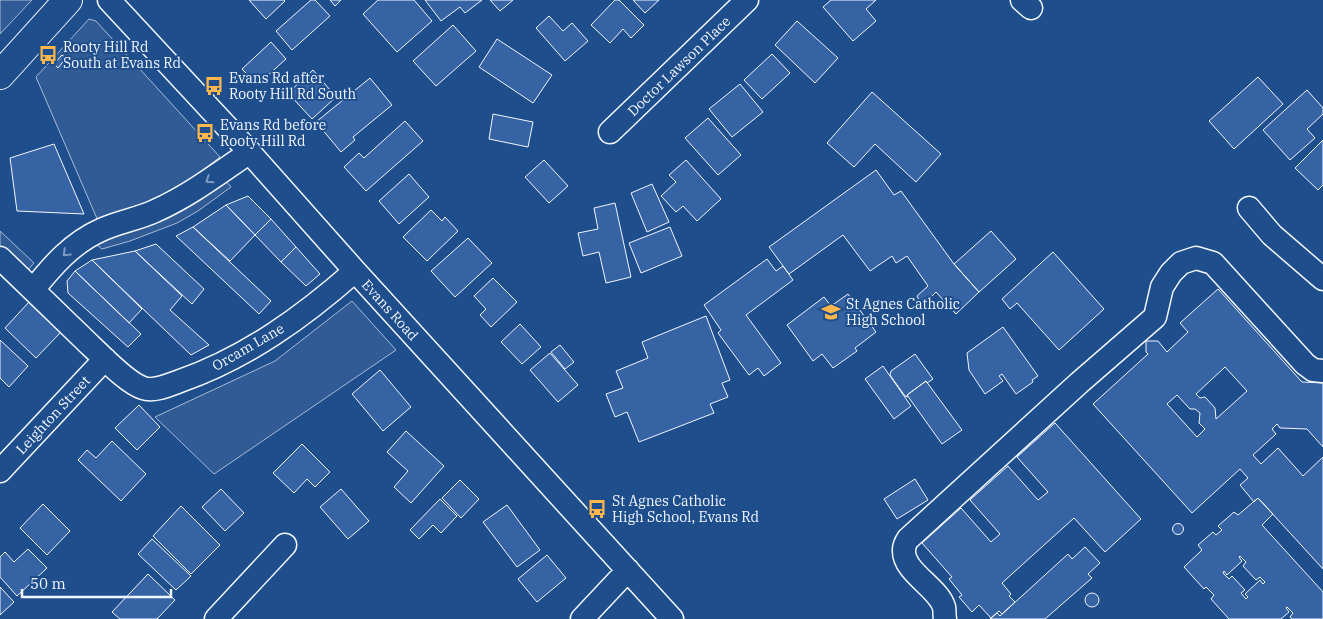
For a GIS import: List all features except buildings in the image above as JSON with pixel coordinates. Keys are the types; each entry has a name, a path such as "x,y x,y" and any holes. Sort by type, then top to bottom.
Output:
{"main road":[{"path":"0,75 68,0"}],"street":[{"name":"Evans Road","path":"109,0 250,152 672,619"},
{"name":"Doctor Lawson Place","path":"610,132 747,0"},
{"path":"32,290 51,267 73,246 102,229 154,212 184,197 250,152"},
{"path":"1250,208 1272,235 1323,278"},
{"path":"0,258 105,359"},
{"path":"945,619 943,606 906,559 904,550 908,539 1057,403 1155,317 1162,287 1171,273 1181,263 1196,258 1213,263 1305,364 1313,370 1323,371"},
{"name":"Orcam Lane","path":"105,359 144,389 160,388 192,377 230,360 285,327 315,305 355,270"},
{"name":"Leighton Street","path":"0,471 105,359"},
{"path":"216,619 285,545"},
{"path":"582,619 628,570"}],"shaded area":[{"path":"0,0 32,0 0,34"},
{"path":"89,19 96,21 220,157 167,197 98,221 36,77"},
{"path":"219,173 231,187 198,211 177,223 130,241 102,249 87,237"},
{"path":"0,231 34,263 21,278 0,258"},
{"path":"352,301 396,350 214,474 155,417 275,361"}],"place":[{"name":"Rooty Hill Rd South at Evans Rd","path":"48,55"},
{"name":"Evans Rd after Rooty Hill Rd South","path":"214,86"},
{"name":"Evans Rd before Rooty Hill Rd","path":"205,133"},
{"name":"St Agnes Catholic High School","path":"831,312"},
{"name":"St Agnes Catholic High School, Evans Rd","path":"597,509"}]}
